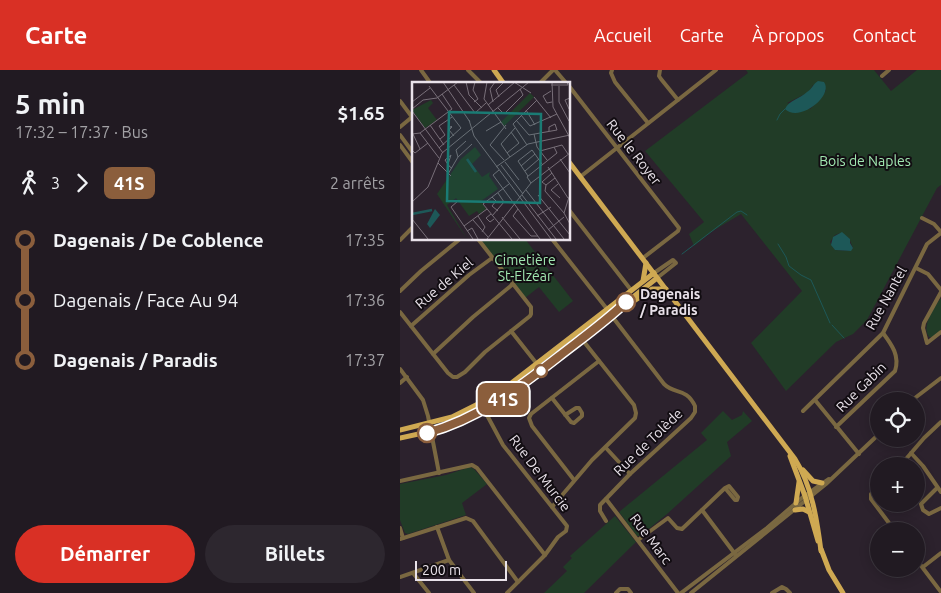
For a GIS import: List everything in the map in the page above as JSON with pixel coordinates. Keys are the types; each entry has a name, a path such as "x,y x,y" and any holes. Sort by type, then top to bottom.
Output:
{"main road":[{"path":"494,70 503,82"},
{"path":"570,163 784,444 800,468 813,481 822,483"},
{"path":"643,281 644,260"},
{"path":"400,430 430,424 481,404 537,364 643,281 656,275"},
{"path":"400,438 431,432 457,423 484,410 513,392 613,314 656,275"},
{"path":"613,314 652,289 666,289"},
{"path":"784,444 808,496 810,512 821,551 842,593"},
{"path":"800,468 819,528 821,551"},
{"path":"798,477 796,506 810,512"}],"street":[{"path":"421,70 430,82"},
{"path":"468,70 480,82"},
{"path":"541,82 554,70"},
{"name":"Rue le Royer","path":"554,70 565,82"},
{"path":"612,70 611,73 615,82 648,123"},
{"path":"660,70 660,79 678,100"},
{"path":"580,177 716,70"},
{"path":"882,76 888,70"},
{"name":"Rue le Royer","path":"570,88 679,229 678,232 644,260"},
{"path":"400,101 412,116"},
{"path":"400,127 412,118"},
{"path":"400,135 412,151"},
{"path":"400,144 412,161"},
{"path":"570,211 631,290"},
{"path":"922,218 934,224 941,232"},
{"path":"400,240 412,228"},
{"name":"Rue Nantel","path":"802,411 883,333 927,244 941,232"},
{"path":"400,291 421,270 459,240"},
{"path":"400,312 453,377 457,377 465,372 532,314 530,307 479,240"},
{"path":"553,240 607,310"},
{"name":"Rue de Kiel","path":"411,326 469,275 492,258"},
{"path":"656,275 675,261"},
{"path":"916,268 928,274 941,291 924,323 923,328 927,342 941,332"},
{"path":"433,354 513,284"},
{"name":"Rue de Tolède","path":"606,499 695,412 695,406 685,393 664,384 613,314"},
{"path":"511,331 537,364"},
{"path":"552,507 574,480 634,418 636,413 634,405 577,333"},
{"name":"Rue Gabin","path":"836,427 895,371 898,364 896,354 892,344 883,333"},
{"path":"574,480 529,421 531,414 600,360"},
{"path":"400,368 423,400 430,424 438,473"},
{"path":"400,383 407,377"},
{"path":"923,392 941,378"},
{"path":"552,398 565,415 571,422 574,423 582,415 579,408 565,415"},
{"path":"815,400 859,454"},
{"name":"Rue De Murcie","path":"481,404 503,445 567,526 567,530 558,537 545,555 507,593"},
{"path":"908,457 941,422"},
{"path":"691,593 831,478 870,443"},
{"path":"606,448 630,474"},
{"path":"911,453 923,466 941,492"},
{"path":"400,481 468,465 477,468 545,555"},
{"path":"808,496 822,483 831,478"},
{"path":"638,540 668,518 677,528 682,529 724,488"},
{"path":"937,488 921,504 929,514 941,508"},
{"path":"606,499 600,505 600,511 606,521"},
{"name":"Rue Marc","path":"606,499 679,593"},
{"path":"702,510 736,555"},
{"path":"400,528 402,539 466,518 473,521 518,582"},
{"path":"437,527 449,560 474,593"},
{"path":"925,565 941,553"},
{"path":"679,593 736,555"},
{"path":"400,577 449,560"},
{"path":"925,571 941,592"},
{"path":"413,573 429,593"},
{"path":"772,593 782,587 786,588 790,593"},
{"path":"616,593 620,589 628,589 631,593"}],"green space":[{"name":"Bois de Naples","path":"746,70 874,70 891,91 917,70 941,70 941,185 937,188 867,320 853,334 836,342 786,391 751,343 802,291 741,214 711,232 694,246 689,234 704,222 645,151 748,73","holes":["813,85 826,90 810,109 787,103 809,92","840,233 849,238 853,248 849,251 835,250 830,242 835,235"]},
{"name":"Cimetière St-Elzéar","path":"480,240 526,240 573,301 559,312 539,287 525,298"},
{"path":"941,298 941,330 933,337 929,337 927,322"},
{"path":"723,411 732,420 742,415 743,411 752,421 727,442 731,456 667,514 640,536 637,536 619,512 707,440 701,433"},
{"path":"470,467 487,484 462,503 466,515 408,534 405,533 400,520 400,484 446,475"},
{"path":"615,516 636,542 584,593 544,593 567,571 563,567 572,558 570,556"}],"shaded area":[{"path":"818,81 824,82 826,88 820,100 813,106 798,113 785,109 789,104"},
{"path":"842,232 850,239 853,248 851,251 835,250 831,245 833,237"}],"waterway":[{"path":"777,120 785,109"},
{"path":"682,254 737,212 741,211 747,215"},
{"path":"778,244 789,266 811,280 830,323"},
{"path":"832,325 844,338"}],"bus line":[{"name":"41S","path":"427,433 465,420 502,400 615,313 626,302"}],"place":[{"name":"Dagenais / Paradis","path":"626,302"}]}
